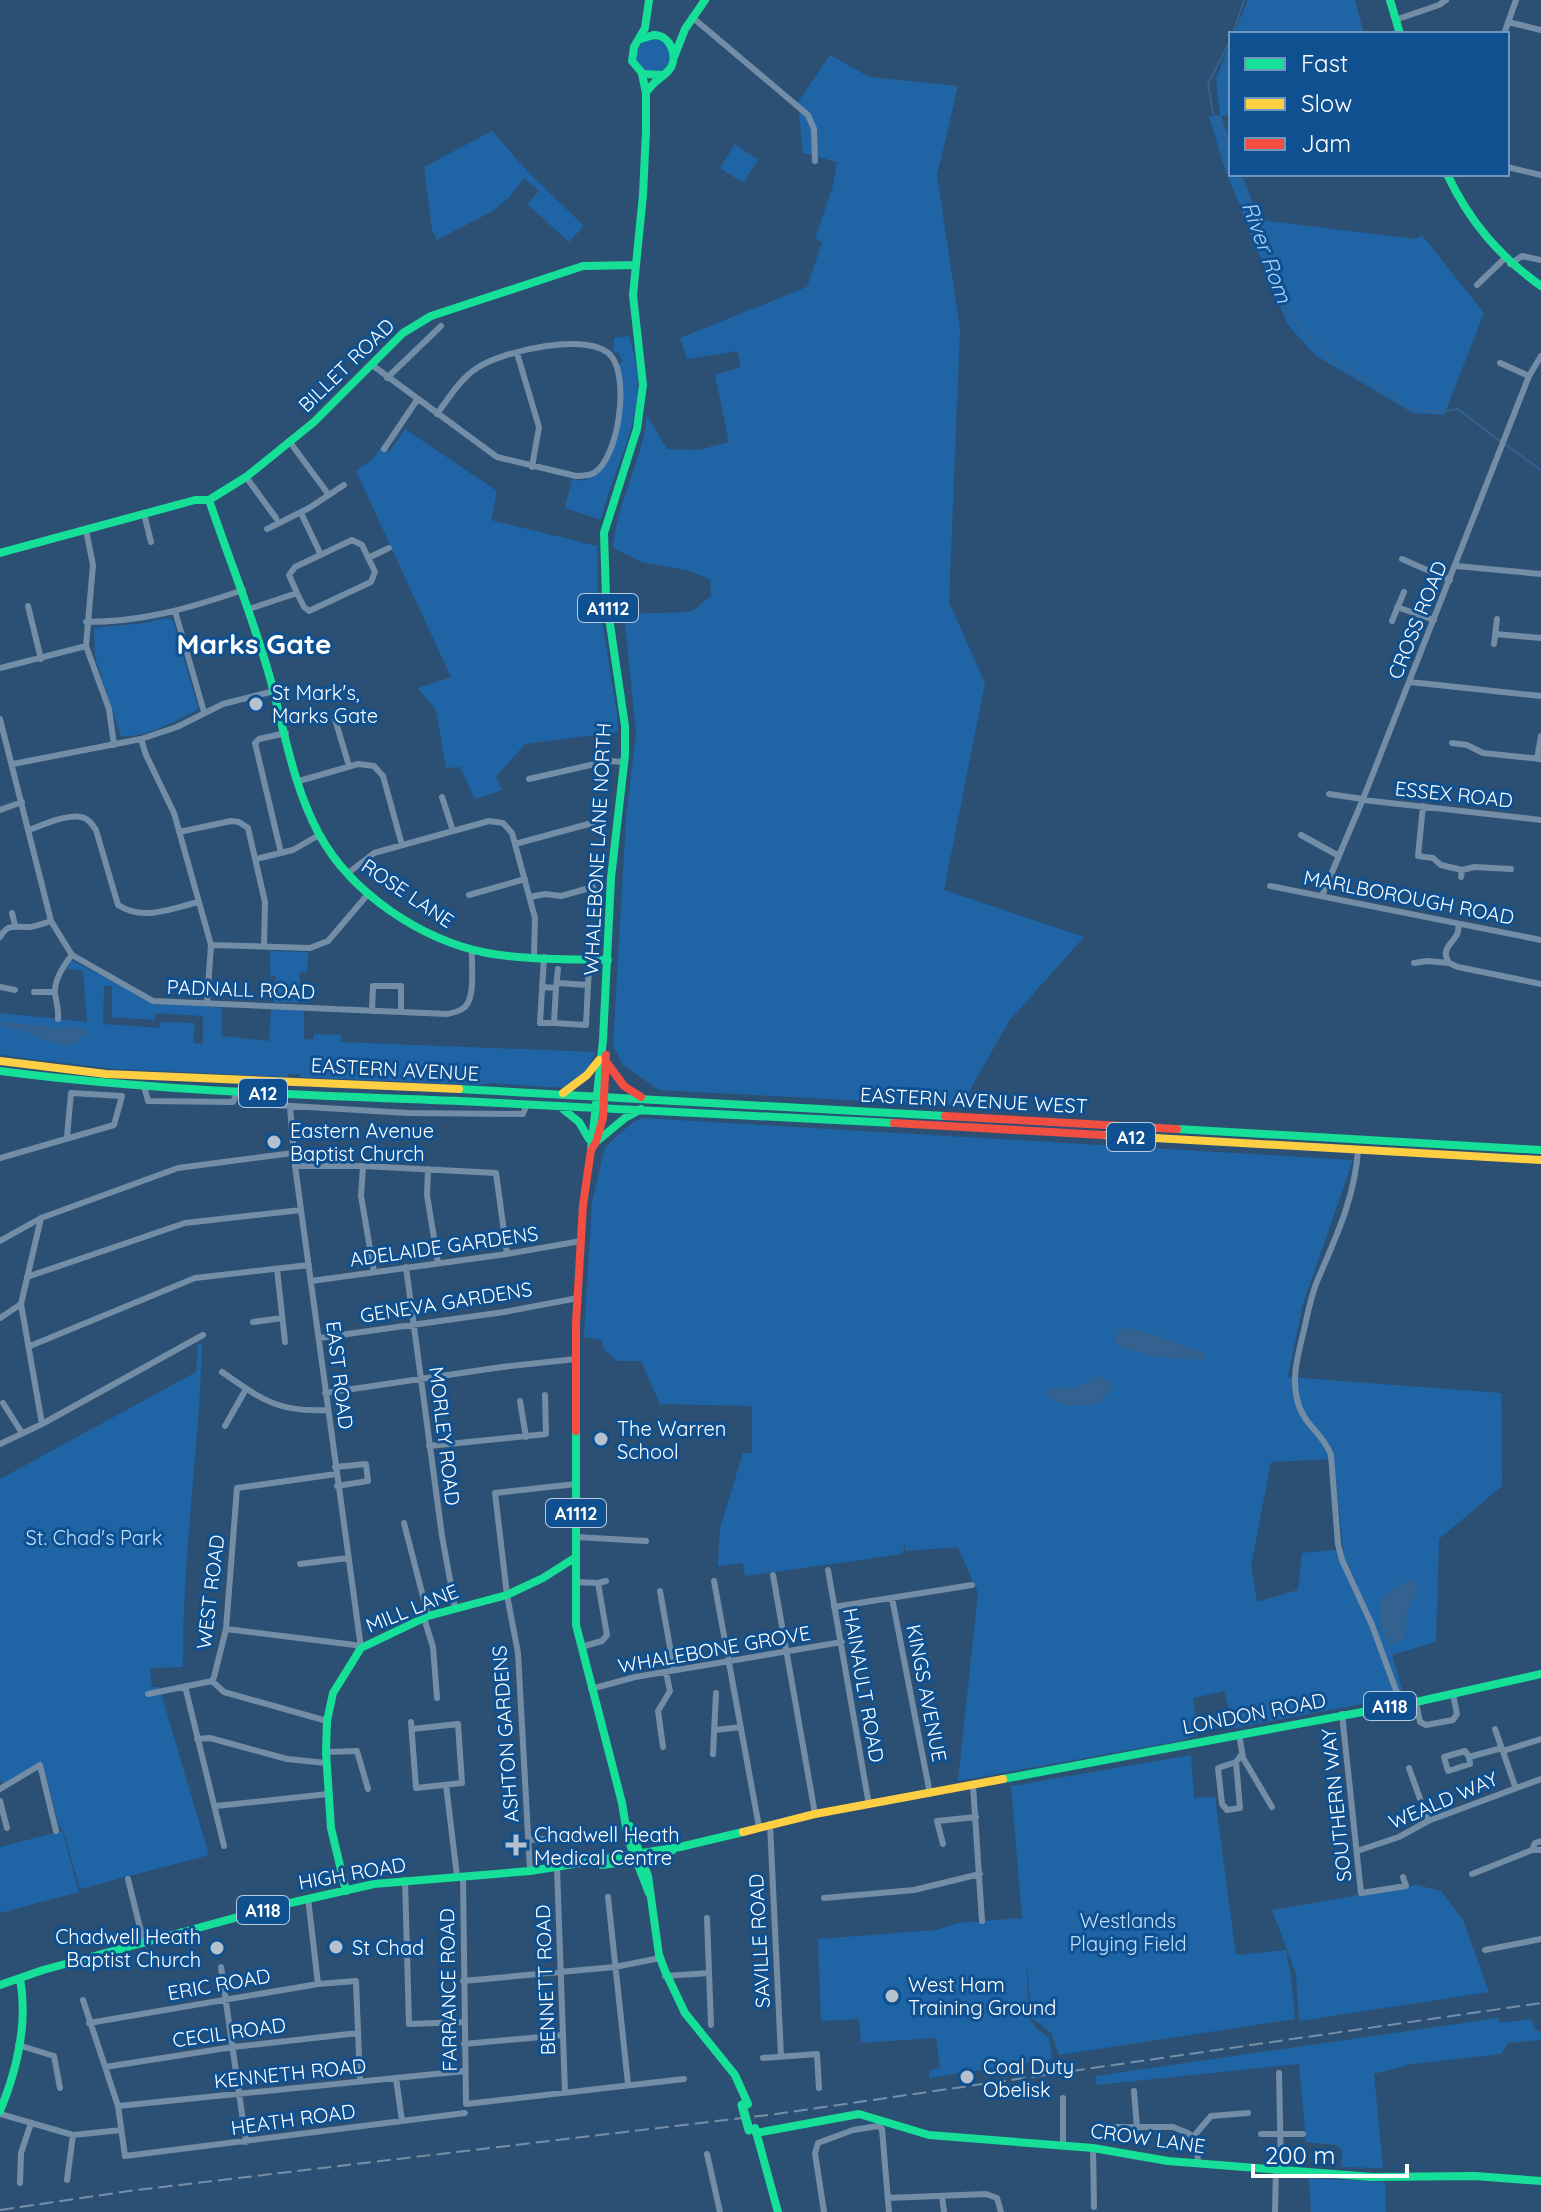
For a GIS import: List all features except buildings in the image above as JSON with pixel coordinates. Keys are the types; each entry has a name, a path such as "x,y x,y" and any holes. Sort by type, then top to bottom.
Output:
{"main road":[{"name":"WHALEBONE LANE NORTH","path":"638,1857 628,1839 623,1808 576,1625 576,1359 581,1241 599,1101 611,878 624,762 625,726 603,565 604,533 637,429 643,385 633,304 643,195 646,93 642,74 635,68 632,57 647,22 649,0"},
{"path":"646,93 654,80 670,69 685,29 705,0"},
{"path":"1390,0 1399,32"},
{"path":"647,22 671,46 674,58"},
{"path":"641,39 670,38 685,29"},
{"path":"642,74 652,77 662,75"},
{"path":"1448,176 1472,223 1507,262 1541,286"},
{"name":"BILLET ROAD","path":"0,553 195,500 209,500 246,477 314,422 403,333 431,316 583,266 636,265"},
{"name":"ROSE LANE","path":"209,500 243,590 299,781 319,835 347,874 369,893 438,937 472,949 608,960"},
{"path":"603,1056 624,1086 637,1095 653,1099"},
{"name":"A1112","path":"556,1094 572,1088 603,1056"},
{"name":"EASTERN AVENUE","path":"0,1061 106,1074 556,1094 599,1101"},
{"name":"EASTERN AVENUE","path":"0,1071 68,1080 238,1091 551,1104 599,1101"},
{"name":"A12","path":"414,1087 442,1093 599,1101 724,1114"},
{"name":"EASTERN AVENUE WEST","path":"599,1101 617,1097 1541,1150"},
{"name":"EASTERN AVENUE WEST","path":"599,1101 644,1109 1358,1152 1541,1160"},
{"path":"551,1104 567,1110 579,1122 592,1145 625,1118 644,1109"},
{"name":"MILL LANE","path":"346,1891 333,1841 326,1763 327,1721 333,1693 361,1648 426,1617 507,1595 543,1578 576,1557"},
{"name":"LONDON ROAD","path":"973,1785 1416,1702 1541,1674"},
{"name":"HIGH ROAD","path":"0,1985 308,1898 405,1880 659,1857 680,1847 770,1824 973,1785"},
{"name":"A1112","path":"638,1857 649,1893 660,1958 669,1975 682,2018 732,2080 745,2104 775,2212"},
{"path":"1,2107 24,2012 20,1978"},
{"name":"CROW LANE","path":"753,2130 854,2115 870,2116 885,2125 950,2138 1093,2148 1198,2164 1372,2177 1457,2175 1541,2181"}],"street":[{"path":"1395,20 1446,0"},
{"path":"1505,32 1516,0"},
{"path":"692,17 808,115 814,129 815,161"},
{"path":"1508,22 1541,30"},
{"path":"1509,167 1541,175"},
{"path":"1477,285 1507,262 1522,256 1541,260"},
{"path":"387,378 441,326"},
{"path":"372,365 387,378 417,400 497,457 576,476 587,476 601,466 617,427 619,377 614,360 600,347 564,345 517,353 479,366 459,384 437,414"},
{"path":"517,353 539,427 532,467"},
{"name":"CROSS ROAD","path":"1322,896 1501,454 1529,376 1541,356"},
{"path":"1500,363 1529,376"},
{"path":"384,449 417,400"},
{"path":"289,441 326,491"},
{"path":"246,477 276,518"},
{"path":"267,529 301,513 344,485"},
{"path":"301,513 321,555"},
{"path":"144,514 151,542"},
{"path":"86,530 93,565 86,646 109,709 114,745"},
{"path":"356,540 375,575 371,582 312,610 304,607 289,572 321,555 356,540"},
{"path":"368,558 389,548"},
{"path":"1402,559 1450,580"},
{"path":"1456,566 1541,574"},
{"path":"86,622 132,621 243,590"},
{"path":"1392,621 1404,592"},
{"path":"249,609 297,593"},
{"path":"28,606 41,659"},
{"path":"1397,607 1434,620"},
{"path":"175,611 204,712"},
{"path":"1494,644 1497,619"},
{"path":"1496,634 1541,638"},
{"path":"0,668 86,646"},
{"path":"1410,682 1541,696"},
{"path":"13,764 141,739 177,727 204,712 274,691"},
{"name":"PADNALL ROAD","path":"0,719 51,921 72,955 153,1001 447,1014 463,1008 470,991 472,949"},
{"path":"335,719 349,766"},
{"path":"281,853 255,743 259,739 286,733"},
{"path":"1452,743 1467,745 1475,750 1539,759 1541,736"},
{"path":"141,739 169,799 211,945 207,1002"},
{"path":"529,779 608,761 624,762"},
{"path":"299,781 349,766 374,766 383,776 402,845"},
{"name":"ESSEX ROAD","path":"1329,794 1541,820"},
{"path":"442,797 453,831"},
{"path":"0,810 22,802"},
{"path":"1423,806 1418,856 1433,858 1461,873 1474,867 1511,869"},
{"path":"29,830 72,818 83,817 90,821 96,830 118,905 126,911 145,913 198,902"},
{"path":"179,832 231,821 248,828 265,902 264,947"},
{"path":"347,874 374,853 495,821 508,828 535,918 542,987 540,1023 594,1025"},
{"path":"515,844 596,822"},
{"path":"256,859 297,848 319,835"},
{"path":"1301,835 1339,856"},
{"path":"469,895 525,879"},
{"name":"MARLBOROUGH ROAD","path":"1270,886 1541,940"},
{"path":"530,897 545,894 561,896 593,887"},
{"path":"211,945 310,948 328,941 369,893"},
{"path":"12,913 15,925"},
{"path":"0,937 5,928 15,925 29,927 51,921"},
{"path":"1449,963 1446,957 1448,942 1456,936 1459,924"},
{"path":"58,1019 59,1003 55,992 61,970 72,955"},
{"path":"1414,963 1449,963 1541,984"},
{"path":"554,1023 558,969"},
{"path":"586,1025 589,971"},
{"path":"542,987 588,985"},
{"path":"372,1011 373,986 401,986 401,1012"},
{"path":"0,987 15,990"},
{"path":"34,992 55,992"},
{"path":"0,1158 114,1125 122,1096 71,1093 67,1137"},
{"path":"242,1103 290,1107"},
{"name":"EASTERN AVENUE","path":"290,1107 408,1113 523,1114 527,1103"},
{"name":"EAST ROAD","path":"290,1107 293,1153 361,1648"},
{"path":"1358,1152 1345,1216 1331,1255 1317,1281 1293,1381 1297,1402 1308,1426 1327,1445 1331,1455 1342,1560 1372,1625 1401,1704"},
{"path":"0,1241 41,1218 178,1168 293,1153"},
{"path":"295,1166 496,1173 507,1254"},
{"path":"363,1166 361,1196 374,1272"},
{"path":"428,1169 427,1195 438,1263"},
{"path":"27,1277 185,1223 301,1210"},
{"path":"41,1218 21,1304 42,1424"},
{"name":"ADELAIDE GARDENS","path":"311,1281 581,1241"},
{"path":"30,1346 192,1278 309,1265"},
{"name":"MORLEY ROAD","path":"406,1267 429,1446 455,1607"},
{"path":"277,1269 285,1342"},
{"name":"GENEVA GARDENS","path":"319,1338 504,1312 578,1298"},
{"path":"0,1318 21,1304"},
{"path":"253,1322 282,1318"},
{"path":"0,1444 203,1335"},
{"path":"325,1393 576,1359"},
{"path":"222,1372 267,1403 298,1410 328,1410"},
{"path":"225,1426 246,1389"},
{"path":"429,1446 546,1434 545,1395"},
{"path":"520,1401 526,1437"},
{"path":"3,1403 22,1433"},
{"path":"336,1470 366,1464 368,1481 337,1486"},
{"name":"WEST ROAD","path":"212,1681 226,1629 237,1488 336,1470"},
{"name":"ASHTON GARDENS","path":"530,1871 518,1653 507,1595 495,1493 576,1484"},
{"path":"404,1523 433,1647 437,1698"},
{"path":"576,1537 646,1541"},
{"path":"300,1564 348,1558"},
{"name":"HAINAULT ROAD","path":"828,1570 869,1805"},
{"path":"773,1575 815,1814"},
{"path":"575,1582 606,1581"},
{"path":"714,1581 759,1827"},
{"path":"581,1647 602,1641 607,1635 598,1583"},
{"path":"834,1607 972,1585"},
{"path":"660,1591 670,1671 670,1693 659,1707 658,1715 663,1747"},
{"name":"KINGS AVENUE","path":"892,1598 930,1794"},
{"path":"226,1629 361,1648"},
{"name":"WHALEBONE GROVE","path":"591,1689 616,1681 842,1642"},
{"path":"148,1694 212,1681 224,1692 327,1721"},
{"path":"185,1686 224,1846"},
{"path":"713,1754 716,1693"},
{"path":"1416,1702 1420,1722 1426,1725 1453,1720 1457,1714 1453,1694"},
{"name":"SOUTHERN WAY","path":"1342,1714 1361,1893 1406,1886 1403,1877"},
{"path":"458,1724 462,1783 446,1785 416,1788 411,1726 458,1724"},
{"path":"715,1730 741,1727"},
{"path":"1495,1729 1515,1786"},
{"path":"1239,1734 1242,1754 1272,1807"},
{"path":"197,1739 210,1738 287,1759 326,1763"},
{"path":"1469,1757 1541,1739"},
{"path":"326,1752 357,1751 368,1789"},
{"path":"1236,1762 1240,1808 1227,1810 1222,1804 1218,1768 1236,1762 1242,1754"},
{"path":"0,1789 40,1765 56,1831"},
{"path":"1409,1768 1428,1821"},
{"name":"WEALD WAY","path":"1357,1851 1399,1837 1428,1821 1515,1786 1541,1779"},
{"name":"FARRANCE ROAD","path":"446,1785 460,1876 466,2104 565,2092"},
{"path":"973,1785 982,1921"},
{"path":"216,1806 328,1794"},
{"path":"0,1801 7,1828"},
{"path":"943,1844 937,1821 976,1817"},
{"name":"SAVILLE ROAD","path":"770,1824 781,2056"},
{"path":"528,1840 579,1837"},
{"path":"1532,1850 1535,1843 1541,1841"},
{"path":"1472,1874 1532,1850 1541,1850"},
{"name":"BENNETT ROAD","path":"557,1868 565,2092"},
{"path":"824,1898 914,1890 980,1874"},
{"path":"128,1879 144,1944"},
{"path":"405,1880 409,2024 463,2022"},
{"path":"608,1897 628,2084"},
{"path":"308,1898 318,1984"},
{"path":"707,1918 711,2025"},
{"path":"1485,1950 1541,1939"},
{"path":"463,1981 615,1967 648,1963 660,1958"},
{"path":"221,1967 246,2142"},
{"path":"669,1975 709,1973"},
{"name":"ERIC ROAD","path":"89,2023 318,1984 356,1981 358,2033"},
{"path":"1,2107 31,2123 73,2135 121,2130 118,2106 83,2000"},
{"path":"358,2033 360,2082"},
{"name":"CECIL ROAD","path":"105,2067 233,2047 358,2033"},
{"path":"464,2044 563,2035"},
{"path":"18,2045 54,2056 60,2088"},
{"path":"763,2058 817,2054 819,2088"},
{"name":"KENNETH ROAD","path":"118,2106 465,2071"},
{"path":"1275,2212 1280,2134 1279,2073"},
{"path":"396,2078 402,2121"},
{"path":"565,2092 684,2079"},
{"path":"1134,2091 1137,2128"},
{"path":"1063,2098 1063,2145"},
{"name":"HEATH ROAD","path":"121,2130 125,2156 465,2113"},
{"path":"1193,2137 1211,2116 1248,2113"},
{"path":"20,2183 21,2153 31,2123"},
{"path":"824,2212 815,2153 818,2143 853,2130 885,2125 889,2212"},
{"path":"1113,2127 1173,2127 1197,2141 1198,2164"},
{"path":"1261,2134 1303,2134"},
{"path":"67,2180 73,2135"},
{"path":"1093,2148 1094,2207"},
{"path":"707,2154 720,2212"},
{"path":"888,2198 986,2194 997,2198 1001,2212"},
{"path":"942,2196 944,2212"}],"green space":[{"path":"1248,0 1355,0 1363,32 1235,32"},
{"path":"653,39 665,44 670,56 665,68 653,73 641,68 636,56 641,44"},
{"path":"1229,46 1229,115 1221,116 1229,138 1229,176 1243,176 1259,220 1415,239 1422,235 1484,313 1444,415 1413,413 1315,355 1288,325 1225,169 1209,116 1220,115 1216,79"},
{"path":"830,55 869,77 958,86 937,175 960,329 949,602 985,683 944,890 1084,937 1009,1021 961,1106 659,1090 623,1065 613,1046 626,819 636,732 624,614 691,612 711,596 710,579 687,570 642,562 613,548 615,530 641,448 647,415 667,449 699,450 729,442 715,375 741,367 737,351 687,359 680,338 807,287 822,242 815,239 833,185 837,162 803,153 798,102"},
{"path":"492,131 529,173 584,226 569,242 527,204 539,191 524,178 510,197 491,212 437,240 432,229 424,167"},
{"path":"735,144 758,160 743,183 720,168"},
{"path":"629,336 635,358 637,397 630,433 601,520 565,508 572,479 584,481 597,474 612,450 621,404 619,364 623,362 618,351 614,353 614,338"},
{"path":"405,429 497,491 491,520 597,546 598,596 618,732 525,744 496,777 502,790 475,799 460,767 446,768 436,710 418,688 451,677 356,471 373,459 381,447 390,451"},
{"path":"166,618 173,621 197,710 150,732 121,736 95,657 94,628"},
{"path":"270,951 308,952 307,973 300,972 299,1003 274,1002 275,976 270,975"},
{"path":"71,960 156,1004 222,1007 221,1036 269,1041 271,1008 304,1010 304,1039 313,1040 314,1034 341,1035 341,1042 595,1052 583,1074 564,1088 300,1077 300,1074 288,1074 288,1077 115,1069 0,1055 0,1013 87,1022 83,971 67,969","holes":["104,986 112,986 112,1017 155,1020 156,1013 203,1016 203,1044 193,1043 195,1023 161,1022 160,1028 103,1024"]},
{"path":"643,1118 1353,1160 1302,1307 1288,1377 1501,1393 1502,1486 1439,1539 1436,1642 1392,1655 1404,1696 1235,1728 1224,1691 1193,1698 1198,1735 958,1781 978,1593 958,1547 905,1551 905,1539 903,1554 745,1576 743,1563 718,1566 720,1528 743,1453 752,1453 752,1406 660,1404 641,1361 617,1361 604,1349 602,1340 584,1337 592,1202 605,1147 632,1123","holes":["1334,1459 1343,1549 1302,1553 1298,1590 1257,1602 1251,1566 1271,1462"]},
{"name":"St. Chad's Park","path":"198,1344 202,1344 185,1586 183,1667 150,1668 152,1687 159,1687 209,1855 80,1889 63,1830 59,1827 42,1761 2,1784 0,1778 0,1479 196,1372"},
{"name":"Westlands Playing Field","path":"1191,1755 1194,1798 1215,1797 1236,1955 1286,1950 1295,2019 1059,2055 1051,2033 1032,2018 1026,1959 1029,2017 1036,2028 1049,2038 1052,2059 930,2078 929,2071 940,2068 936,2038 861,2043 859,2019 821,2021 818,1939 936,1930 958,1923 1022,1918 1011,1786"},
{"path":"62,1831 79,1892 0,1913 0,1847"},
{"path":"1417,1885 1441,1891 1463,1920 1489,1992 1299,2021 1296,1974 1272,1910"},
{"path":"1498,2018 1499,2023 1531,2019 1535,2030 1541,2032 1541,2040 1508,2043 1501,2054 1412,2064 1374,2074 1383,2168 1341,2167 1342,2150 1336,2145 1306,2142 1299,2064 1096,2085 1096,2076"},
{"path":"1309,2178 1385,2182 1386,2212 1311,2212"}],"shaded area":[{"path":"0,1021 57,1028 77,1027 87,1035 75,1045 65,1045 0,1026"},
{"path":"1125,1328 1164,1338 1203,1353 1205,1357 1203,1360 1157,1357 1121,1348 1115,1343 1115,1336"},
{"path":"1100,1376 1112,1383 1111,1389 1099,1403 1064,1404 1047,1394 1050,1388 1074,1388"},
{"path":"1409,1580 1416,1581 1417,1593 1408,1608 1403,1640 1392,1643 1386,1641 1380,1604 1388,1594"}],"waterway":[{"name":"River Rom","path":"1234,32 1244,0"},
{"name":"River Rom","path":"1229,43 1208,84 1213,113 1229,147"},
{"name":"River Rom","path":"1239,176 1292,318 1320,351 1412,409 1435,412 1458,409 1501,442"},
{"name":"River Rom","path":"1506,445 1541,470"}],"railway":[{"path":"0,2210 129,2191 776,2114 1541,2003"}],"traffic: fast":[{"path":"649,0 645,28 634,47 632,61 643,74 662,75"},
{"path":"674,57 685,29 705,0"},
{"path":"1390,0 1399,32"},
{"path":"641,39 660,36 669,43 673,54 669,70 646,93"},
{"path":"591,1150 603,1040 611,878 625,755 625,726 606,597 604,533 637,429 643,385 633,295 646,131 646,93 642,74"},
{"path":"1448,176 1486,236 1541,286"},
{"path":"0,553 195,500 209,500 246,477 314,422 403,333 431,316 583,266 636,265"},
{"path":"209,500 249,610 302,797 319,834 349,876 390,911 462,947 517,957 608,960"},
{"path":"0,1071 229,1091 894,1123"},
{"path":"459,1089 945,1116"},
{"path":"559,1106 579,1122 589,1139"},
{"path":"596,1142 641,1109"},
{"path":"1177,1129 1541,1150"},
{"path":"576,1431 576,1625 622,1803 628,1839 649,1893"},
{"path":"346,1891 331,1828 327,1721 333,1693 361,1648 428,1616 507,1595 543,1578 576,1557"},
{"path":"1003,1779 1416,1702 1541,1674"},
{"path":"630,1826 648,1876 659,1955 665,1971 685,2013 735,2075 748,2104"},
{"path":"0,1985 43,1970 290,1903 374,1884 530,1871 680,1847 743,1832"},
{"path":"602,1865 655,1858 673,1850"},
{"path":"0,2111 22,2029 20,1978"},
{"path":"742,2105 749,2130"},
{"path":"756,2133 859,2114 929,2135 1093,2148 1168,2161 1372,2177 1475,2176 1541,2181"},
{"path":"755,2128 778,2212"}],"traffic: slow":[{"path":"563,1093 587,1075 599,1060"},
{"path":"0,1061 106,1074 459,1089"},
{"path":"1103,1135 1541,1160"},
{"path":"743,1832 815,1814 1003,1779"}],"traffic: jam":[{"path":"576,1431 576,1323 583,1205 591,1150 603,1118 606,1055"},
{"path":"607,1063 624,1086 641,1097"},
{"path":"945,1116 1177,1129"},
{"path":"894,1123 1103,1135"}],"place":[{"name":"St Mark's, Marks Gate","path":"256,704"},
{"name":"Eastern Avenue Baptist Church","path":"274,1142"},
{"name":"The Warren School","path":"601,1439"},
{"name":"Chadwell Heath Medical Centre","path":"516,1845"},
{"name":"St Chad","path":"336,1947"},
{"name":"Chadwell Heath Baptist Church","path":"217,1948"},
{"name":"West Ham Training Ground","path":"892,1996"},
{"name":"Coal Duty Obelisk","path":"967,2077"}],"district":[{"name":"Marks Gate","path":"254,643"}]}
